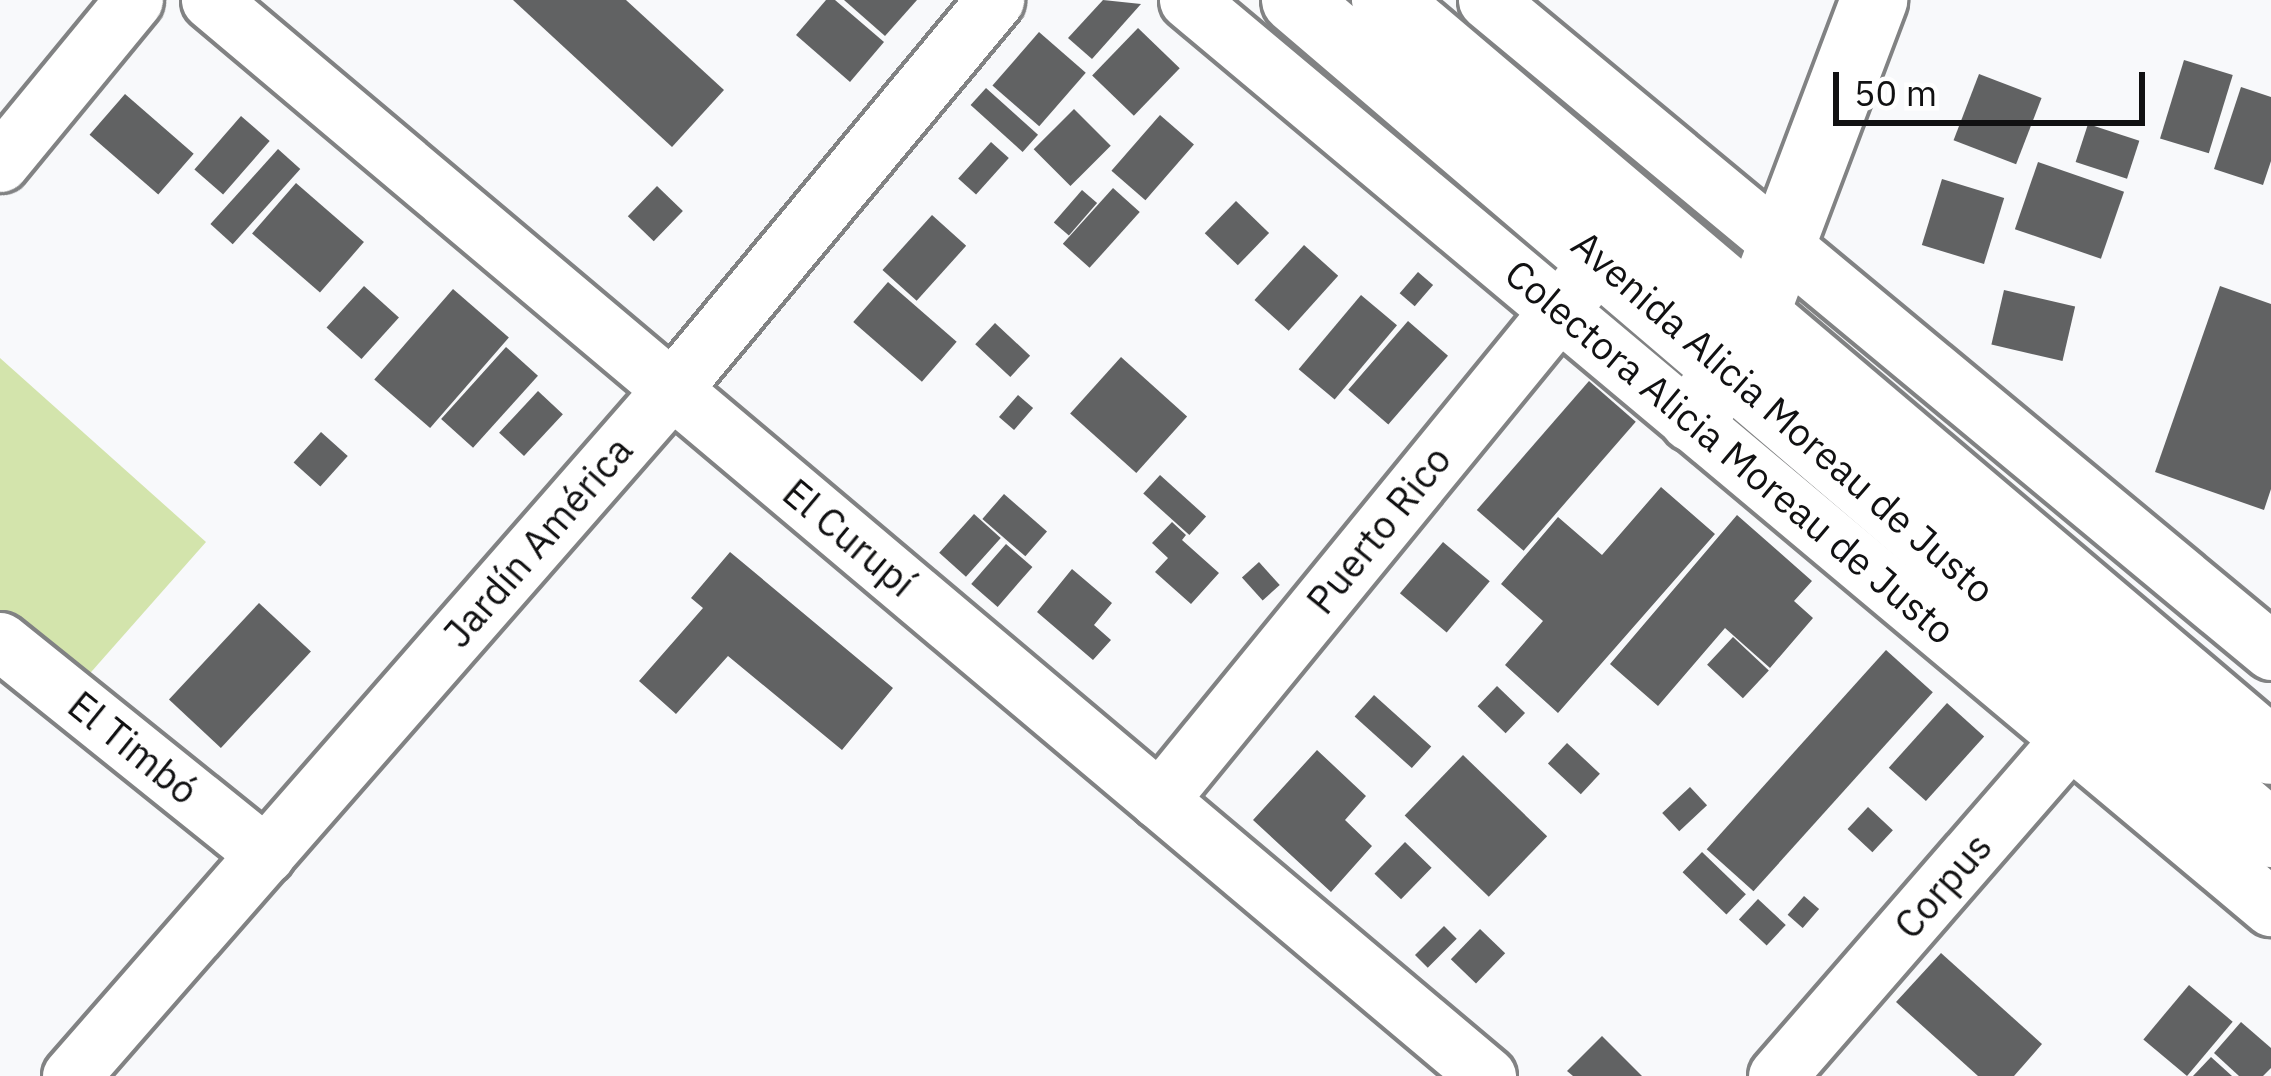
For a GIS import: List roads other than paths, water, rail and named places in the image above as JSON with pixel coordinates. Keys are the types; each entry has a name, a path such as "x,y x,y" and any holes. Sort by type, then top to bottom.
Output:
{"main road":[{"name":"Avenida Alicia Moreau de Justo","path":"1295,0 1580,285 1725,368 2271,751"},
{"name":"Avenida Alicia Moreau de Justo","path":"1385,0 1725,368 2090,717 2271,834"},
{"path":"1725,368 1782,243 1874,0"}],"street":[{"path":"0,163 134,0"},
{"name":"El Curupí","path":"210,0 1487,1076"},
{"name":"Jardín América","path":"71,1076 672,389 995,0"},
{"name":"Colectora Alicia Moreau de Justo","path":"1188,0 1580,285"},
{"path":"1486,0 2271,651"},
{"name":"Puerto Rico","path":"1160,800 1580,285"},
{"name":"El Timbó","path":"0,641 266,855"},
{"path":"2090,717 2271,907"},
{"name":"Corpus","path":"1777,1076 2090,717"}]}
